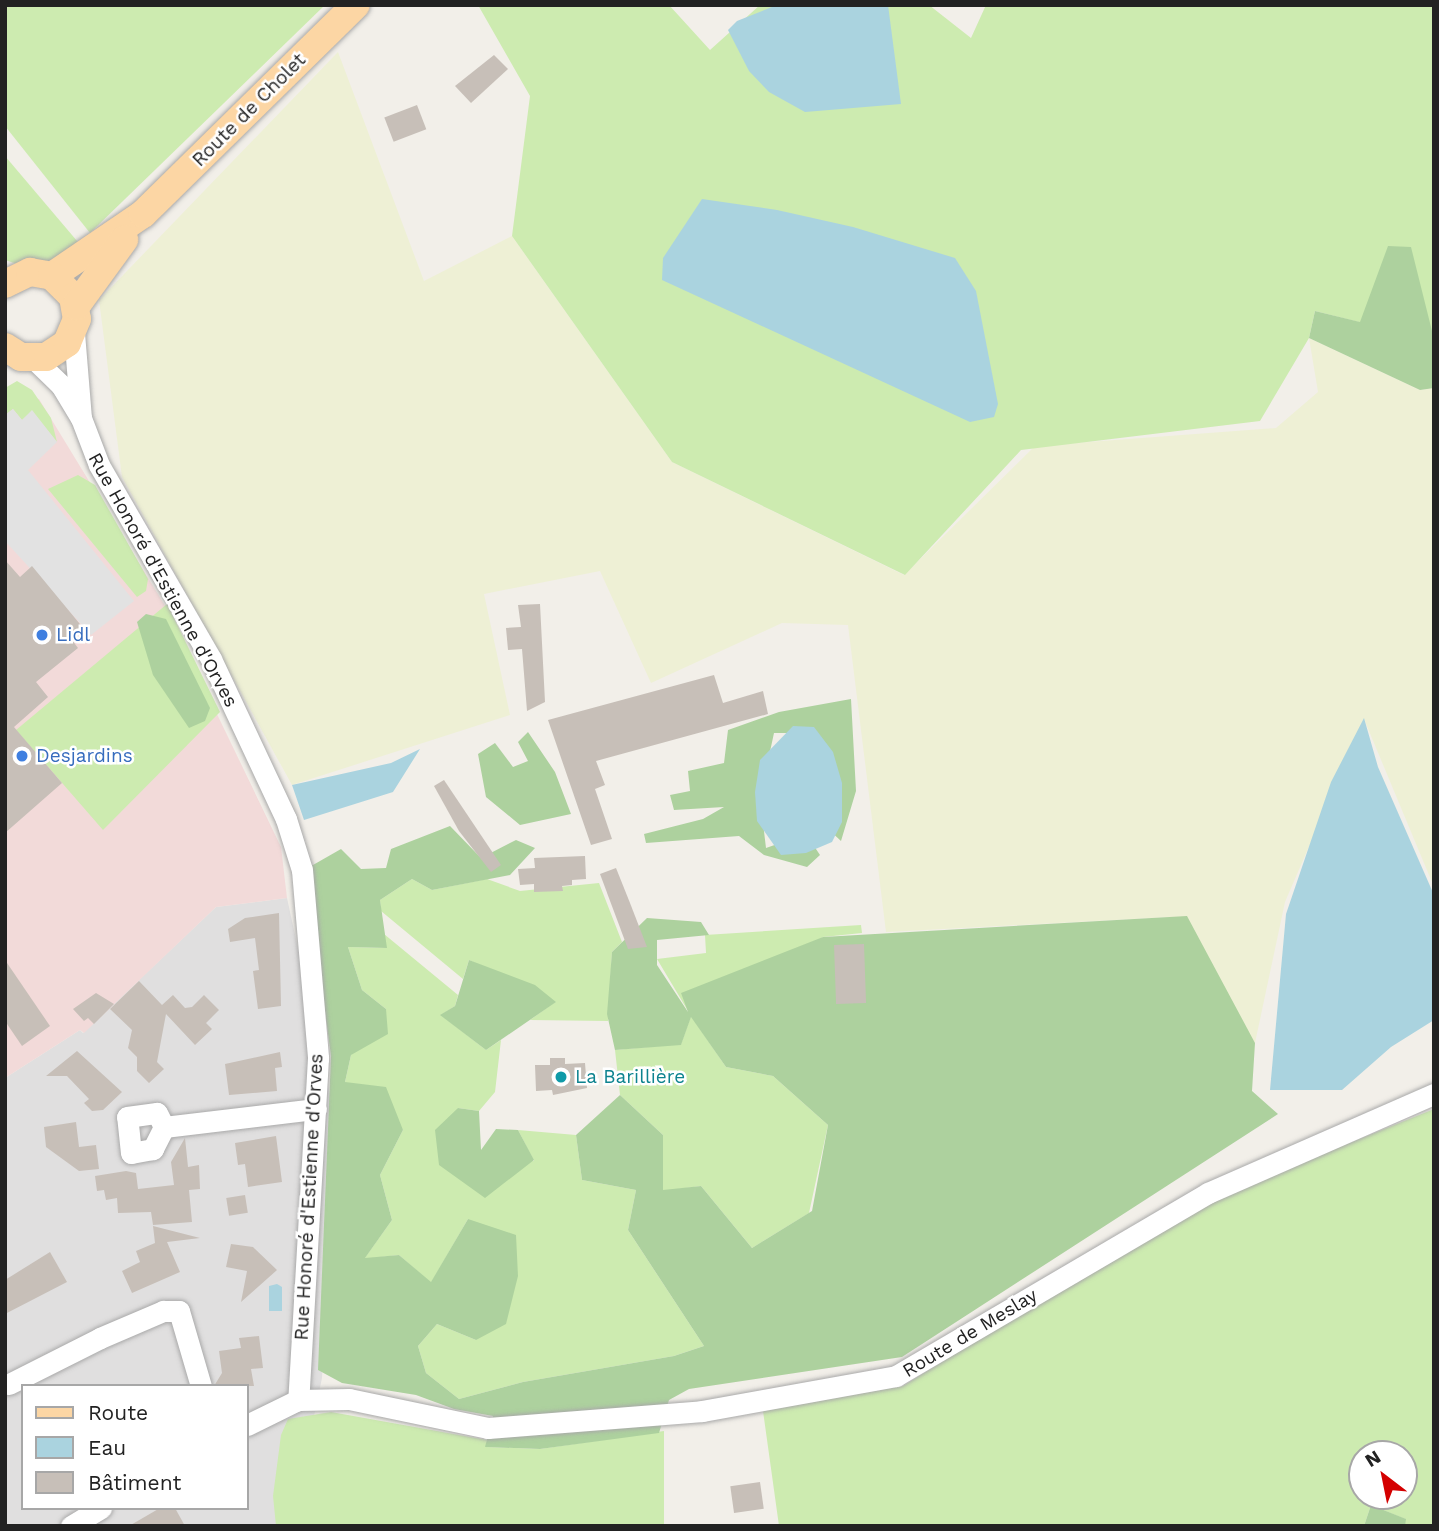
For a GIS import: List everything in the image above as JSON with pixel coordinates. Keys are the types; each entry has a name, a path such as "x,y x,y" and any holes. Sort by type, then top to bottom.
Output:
{"main road":[{"name":"Route de Cholet","path":"52,276 143,214 356,5"},
{"name":"Route de Cholet","path":"16,357 58,351 75,319 143,214"},
{"path":"5,284 30,272 52,276 68,288 75,319"}],"street":[{"name":"Rue Honoré d'Estienne d'Orves","path":"75,319 80,418"},
{"name":"Rue Honoré d'Estienne d'Orves","path":"16,357 61,385 80,418 99,465 211,659 298,852 313,958 316,1109 298,1400"},
{"name":"Route de Meslay","path":"298,1400 349,1399 488,1428 702,1411 896,1376 929,1361 1208,1193 1434,1094"},
{"path":"164,1127 316,1109"},
{"path":"9,1384 100,1338 163,1311 179,1311 200,1384"},
{"path":"248,1425 298,1400"},
{"path":"71,1526 98,1510"}],"shaded area":[{"path":"5,393 39,399 164,604 281,847 287,898 216,907 84,1033 80,1030 5,1078"},
{"path":"13,409 22,420 32,410 57,442 28,470 134,601 91,635 5,541 5,415"},
{"path":"287,898 333,1109 322,1378 291,1526 5,1526 5,1078 80,1030 83,1033 216,907"}],"green space":[{"path":"5,5 325,5 90,233 5,126"},
{"path":"478,5 669,5 710,50 760,5 929,5 971,38 986,5 1434,5 1434,341 1315,311 1309,338 1260,421 1021,450 905,575 672,462 512,236 530,96"},
{"path":"338,52 424,281 512,236 672,462 904,575 1035,446 1276,428 1318,392 1309,338 1420,390 1434,388 1434,887 1364,719 1285,902 1255,1043 1171,917 886,932 848,625 782,623 651,683 600,571 484,594 510,715 292,785 122,477 99,300"},
{"path":"5,156 83,248 60,259 20,265 5,260"},
{"path":"1388,246 1411,247 1434,339 1434,388 1420,390 1309,338 1315,311 1360,322"},
{"path":"17,381 32,390 51,418 57,442 32,411 22,420 13,409 5,415 5,388"},
{"path":"78,475 95,485 148,579 146,591 137,597 48,489"},
{"path":"167,604 220,712 103,830 16,730"},
{"path":"146,614 166,619 210,708 205,721 189,728 153,675 137,622"},
{"path":"851,699 856,791 841,841 826,827 815,733 774,733 760,798 766,848 806,834 820,855 807,867 764,855 739,836 646,843 644,834 703,819 724,807 674,810 670,795 690,791 688,771 724,763 728,730 779,712"},
{"path":"528,732 555,772 571,814 520,825 486,797 478,754 495,743 513,767 528,761 518,742"},
{"path":"450,826 481,858 516,840 535,848 510,875 432,890 412,879 380,900 387,948 348,947 362,990 386,1009 388,1034 351,1055 345,1082 386,1087 403,1130 380,1175 392,1220 365,1258 399,1255 431,1282 468,1219 516,1235 518,1276 506,1324 476,1340 437,1324 418,1346 426,1373 459,1399 523,1382 674,1356 704,1346 628,1230 636,1190 582,1180 576,1135 620,1095 663,1135 663,1190 701,1186 752,1248 812,1211 828,1125 773,1076 726,1067 691,1017 681,1045 615,1050 607,1014 612,952 647,918 701,922 709,935 657,940 657,965 688,1012 681,993 823,937 1187,916 1255,1043 1252,1091 1278,1114 902,1357 689,1389 669,1400 659,1433 540,1449 485,1447 493,1416 454,1409 416,1395 342,1383 318,1370 331,1056 306,869 341,849 361,869 386,868 391,849"},
{"path":"412,879 432,890 487,879 520,891 599,883 622,942 612,952 608,1021 530,1020 555,1002 469,960 463,979 381,911 380,900"},
{"path":"861,925 862,933 823,937 691,1016 657,959 706,953 705,935"},
{"path":"384,934 458,995 455,1006 441,1015 486,1050 501,1040 495,1092 479,1111 458,1108 439,1165 534,1161 518,1130 576,1135 582,1180 636,1190 628,1230 704,1346 674,1356 523,1382 459,1399 426,1373 418,1346 437,1324 476,1340 468,1219 431,1283 399,1255 364,1259 392,1220 380,1175 403,1130 345,1082 351,1055 386,1009 362,990 348,947 386,948"},
{"path":"469,960 535,985 556,1002 486,1050 440,1015 455,1006"},
{"path":"691,1016 726,1067 773,1076 828,1125 809,1213 752,1248 701,1186 663,1191 663,1135 620,1095 615,1050 681,1044"},
{"path":"458,1108 479,1111 481,1150 496,1129 518,1130 534,1160 485,1198 439,1165 435,1130"},
{"path":"1434,1109 1434,1526 1405,1526 1405,1519 1383,1510 1418,1510 1418,1440 1348,1440 1348,1510 1369,1510 1364,1526 779,1526 763,1411 903,1386 1102,1263 1235,1189"},
{"path":"331,1412 487,1440 486,1447 540,1449 664,1431 664,1526 276,1526 273,1496 281,1435 288,1419"},
{"path":"1369,1510 1384,1510 1406,1519 1405,1526 1364,1526"}],"water":[{"path":"777,5 888,5 901,104 805,112 769,92 749,71 728,30 737,21"},
{"path":"702,199 777,210 853,227 955,258 976,291 998,404 994,417 970,422 662,280 663,258"},
{"path":"1364,718 1378,767 1434,895 1434,1020 1391,1047 1342,1090 1270,1090 1286,914 1331,782"},
{"path":"793,726 814,727 833,752 842,783 842,822 832,842 806,853 781,855 757,821 755,792 760,760"},
{"path":"420,749 393,792 304,820 292,785 391,763"},
{"path":"277,1284 282,1287 282,1311 269,1311 269,1286"}],"building":[{"path":"494,55 508,69 471,103 455,86"},
{"path":"417,105 426,129 394,142 384,118"},
{"name":"Lidl","path":"5,560 20,577 32,566 84,629 72,640 78,648 36,682 48,697 14,727 62,783 5,833"},
{"path":"540,604 545,702 527,711 522,649 508,650 506,628 521,627 518,605"},
{"path":"714,675 723,703 763,691 768,714 596,761 605,785 595,789 612,839 591,845 548,720"},
{"path":"444,780 501,865 491,872 459,831 434,786"},
{"path":"585,856 586,879 572,880 572,885 562,886 563,891 534,892 534,884 520,885 518,869 535,868 534,858"},
{"path":"616,868 647,947 628,949 600,874"},
{"path":"279,913 281,1006 258,1009 253,971 259,970 255,938 230,942 228,929 245,918"},
{"path":"864,944 866,1003 836,1004 834,945"},
{"path":"5,960 50,1026 22,1046 5,1021"},
{"path":"139,981 162,1005 173,995 185,1008 192,1007 204,995 219,1010 206,1023 212,1029 195,1045 166,1014 157,1062 164,1069 149,1083 137,1071 137,1057 128,1048 132,1030 110,1009"},
{"path":"96,993 114,1004 94,1024 88,1018 84,1021 73,1009"},
{"path":"77,1051 122,1092 103,1110 92,1111 84,1103 89,1099 67,1076 46,1076"},
{"path":"280,1052 282,1067 275,1068 277,1091 229,1095 225,1064"},
{"name":"La Barillière","path":"550,1058 565,1058 565,1064 585,1063 587,1088 553,1095 552,1090 536,1091 535,1065 550,1065"},
{"path":"76,1122 79,1147 96,1145 99,1169 79,1171 46,1147 44,1127"},
{"path":"276,1136 282,1182 248,1187 245,1164 238,1165 235,1143"},
{"path":"185,1138 188,1167 199,1165 200,1189 189,1190 192,1222 153,1225 151,1212 118,1213 117,1198 106,1200 104,1190 97,1191 95,1176 126,1171 136,1173 138,1189 174,1185 171,1162"},
{"path":"245,1195 248,1213 229,1216 226,1198"},
{"path":"153,1226 200,1238 167,1242 180,1272 132,1293 122,1271 140,1262 136,1251 155,1243"},
{"path":"231,1244 253,1247 277,1270 241,1302 247,1271 226,1267"},
{"path":"50,1252 67,1282 5,1314 5,1280"},
{"path":"259,1336 263,1368 251,1369 254,1386 215,1384 222,1373 219,1351 241,1348 239,1338"},
{"path":"760,1482 764,1509 734,1513 730,1486"},
{"path":"157,1510 176,1510 185,1526 129,1526"}],"place":[{"name":"Lidl","path":"42,635"},
{"name":"Desjardins","path":"22,756"},
{"name":"La Barillière","path":"561,1077"}]}
